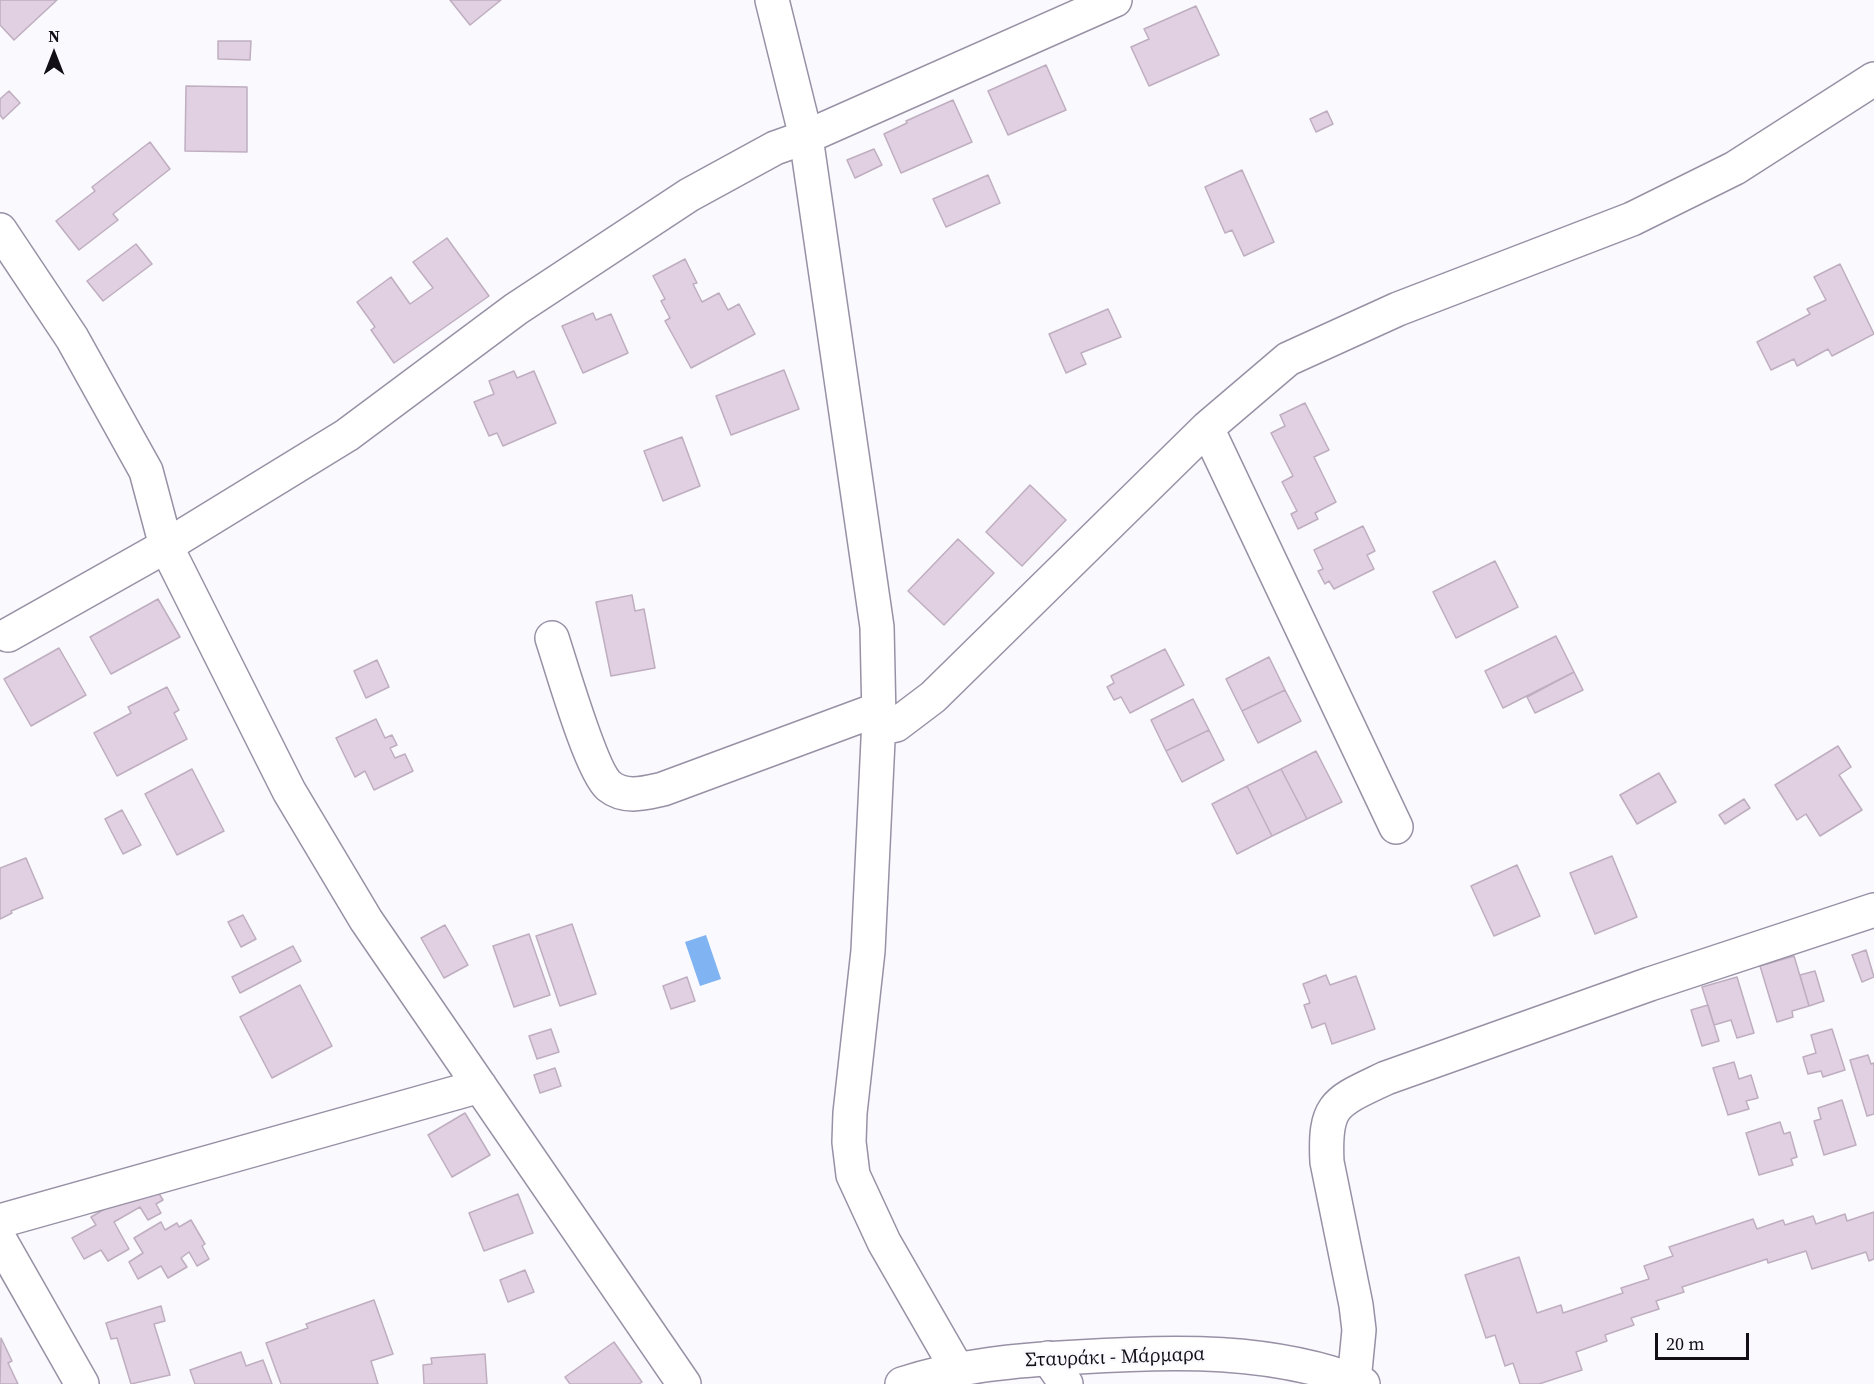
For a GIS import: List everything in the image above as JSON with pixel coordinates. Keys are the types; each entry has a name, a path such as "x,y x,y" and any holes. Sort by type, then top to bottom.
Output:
{"street":[{"path":"772,0 806,137 871,572 879,648 879,719 868,951 850,1113 849,1142 853,1175 884,1242 957,1368"},
{"path":"8,635 166,546 347,435 516,309 689,195 775,148 806,137 1115,0"},
{"path":"552,638 595,765 609,786 631,795 663,789 879,719 903,721 933,697 1207,428 1288,359 1398,309 1632,219 1735,168 1874,79"},
{"path":"0,230 72,338 146,471 166,546 290,790 366,920 684,1384"},
{"path":"1207,428 1396,827"},
{"path":"1359,1382 1359,1330 1356,1305 1327,1162 1326,1126 1332,1110 1347,1097 1386,1078 1650,984 1874,910"},
{"path":"0,1221 480,1086"},
{"path":"0,1240 82,1384"},
{"name":"Σταυράκι - Μάρμαρα","path":"902,1384 957,1368 1057,1371 1154,1352 1233,1355 1294,1365 1359,1382"}],"water":[{"path":"706,935 721,979 700,986 685,942"}],"building":[{"path":"0,0 57,0 14,40 0,25"},
{"path":"450,0 501,0 470,25"},
{"path":"1196,6 1219,55 1149,86 1131,47 1149,39 1144,29"},
{"path":"218,41 251,41 250,60 218,59"},
{"path":"1046,65 1066,110 1008,135 988,91"},
{"path":"186,86 247,87 247,152 185,151"},
{"path":"9,91 20,103 3,119 0,115 0,99"},
{"path":"953,100 972,142 901,173 884,134 907,123 906,121"},
{"path":"1327,111 1333,124 1316,132 1310,119"},
{"path":"150,142 170,169 113,214 118,220 79,250 56,221 95,191 92,187"},
{"path":"874,149 882,165 855,178 847,160"},
{"path":"1242,170 1274,242 1244,256 1232,230 1225,233 1205,187"},
{"path":"988,175 1000,203 946,227 933,199"},
{"path":"447,238 489,296 394,363 371,330 375,327 357,302 391,277 410,304 433,288 413,262"},
{"path":"136,244 152,264 103,301 87,281"},
{"path":"685,259 697,283 693,284 702,302 719,293 728,310 739,304 755,334 691,368 665,321 670,318 661,301 665,299 653,276"},
{"path":"1840,264 1874,334 1832,356 1828,349 1797,366 1794,359 1771,370 1757,342 1810,314 1807,309 1826,300 1814,277"},
{"path":"1108,309 1121,337 1081,353 1086,364 1066,373 1049,334"},
{"path":"593,313 596,320 611,314 628,353 583,373 562,326"},
{"path":"784,370 799,409 731,435 716,396"},
{"path":"514,371 517,378 534,371 556,423 503,446 497,433 489,436 474,402 494,394 489,381"},
{"path":"1305,403 1329,450 1314,457 1336,502 1315,513 1318,519 1298,529 1291,514 1297,511 1282,482 1293,476 1271,433 1285,426 1280,415"},
{"path":"682,437 700,486 663,501 644,451"},
{"path":"1030,485 1066,520 1022,566 986,532"},
{"path":"1363,526 1375,551 1367,555 1374,569 1334,589 1329,581 1325,584 1318,571 1323,569 1314,550"},
{"path":"958,539 994,573 944,625 908,591"},
{"path":"1495,561 1518,607 1456,638 1433,592"},
{"path":"632,595 635,611 644,609 655,668 611,676 596,602"},
{"path":"158,599 180,637 111,674 90,637"},
{"path":"1556,636 1574,672 1503,708 1485,671"},
{"path":"59,648 86,695 31,726 4,679"},
{"path":"1165,649 1184,685 1130,713 1121,697 1114,700 1107,687 1114,683 1111,676"},
{"path":"1269,657 1285,690 1242,711 1226,679"},
{"path":"377,660 389,687 366,698 354,671"},
{"path":"1574,672 1583,690 1535,713 1527,697"},
{"path":"167,687 179,710 174,713 187,739 117,776 94,733 131,713 128,707"},
{"path":"1285,690 1301,721 1258,743 1242,711"},
{"path":"1193,699 1209,730 1166,751 1151,720"},
{"path":"376,719 385,738 392,735 397,745 390,748 395,758 405,754 413,771 374,790 365,771 355,777 336,738"},
{"path":"1209,730 1224,760 1182,782 1166,751"},
{"path":"1838,746 1851,767 1839,775 1862,810 1820,836 1806,814 1797,820 1775,785"},
{"path":"1316,751 1342,802 1307,819 1281,769"},
{"path":"192,769 224,831 177,855 145,794"},
{"path":"1281,769 1307,819 1272,836 1247,786"},
{"path":"1659,773 1676,802 1637,824 1620,795"},
{"path":"1247,786 1272,836 1237,854 1212,804"},
{"path":"1744,799 1750,808 1725,824 1719,815"},
{"path":"122,810 141,845 123,854 105,819"},
{"path":"1612,856 1637,917 1595,934 1570,873"},
{"path":"26,858 43,898 11,911 12,913 0,919 0,868"},
{"path":"1517,865 1540,916 1494,936 1471,886"},
{"path":"243,915 256,939 241,947 228,922"},
{"path":"572,924 596,994 560,1006 536,936"},
{"path":"445,925 468,965 444,978 421,938"},
{"path":"529,934 550,995 514,1007 493,946"},
{"path":"293,946 301,961 240,993 232,977"},
{"path":"1866,950 1874,977 1862,982 1852,955"},
{"path":"1794,956 1809,1006 1792,1011 1793,1017 1777,1022 1760,966"},
{"path":"1815,971 1824,1001 1809,1006 1800,975"},
{"path":"1326,975 1330,985 1356,976 1375,1029 1332,1044 1325,1023 1312,1028 1304,1005 1310,1003 1303,984"},
{"path":"687,977 695,1001 671,1009 663,986"},
{"path":"1737,977 1754,1033 1737,1038 1731,1020 1714,1025 1702,987"},
{"path":"300,985 332,1046 272,1078 240,1017"},
{"path":"1708,1005 1719,1041 1702,1046 1691,1010"},
{"path":"551,1029 559,1052 537,1059 529,1036"},
{"path":"1832,1029 1845,1070 1823,1077 1821,1071 1808,1074 1803,1057 1816,1053 1811,1035"},
{"path":"1868,1055 1871,1064 1874,1063 1874,1114 1867,1116 1850,1060"},
{"path":"1734,1062 1739,1079 1751,1075 1758,1098 1746,1101 1749,1109 1728,1115 1713,1068"},
{"path":"555,1068 561,1086 540,1093 534,1075"},
{"path":"1842,1100 1856,1145 1824,1155 1814,1121 1821,1119 1818,1108"},
{"path":"465,1113 490,1155 452,1177 428,1135"},
{"path":"1780,1122 1784,1134 1790,1132 1797,1157 1791,1159 1793,1165 1759,1175 1746,1133"},
{"path":"134,1192 138,1200 158,1192 163,1200 156,1204 161,1213 148,1220 140,1207 114,1222 129,1249 108,1261 101,1250 84,1259 72,1238 96,1225 91,1217"},
{"path":"518,1194 533,1233 484,1251 469,1213"},
{"path":"1874,1212 1874,1259 1869,1261 1866,1252 1812,1269 1806,1251 1768,1263 1767,1259 1682,1287 1684,1292 1656,1301 1659,1309 1631,1318 1634,1325 1605,1335 1607,1341 1576,1352 1582,1370 1539,1384 1520,1384 1513,1363 1505,1366 1495,1335 1486,1338 1465,1275 1519,1257 1537,1313 1561,1305 1563,1313 1623,1293 1621,1288 1649,1279 1644,1266 1673,1256 1669,1247 1753,1219 1757,1229 1783,1220 1785,1225 1813,1216 1816,1224 1845,1214 1847,1221"},
{"path":"191,1220 205,1244 202,1246 209,1259 197,1266 189,1252 181,1258 187,1267 168,1278 161,1266 138,1279 129,1262 143,1253 134,1238 161,1222 165,1230 177,1223 179,1227"},
{"path":"525,1270 534,1292 508,1302 500,1280"},
{"path":"374,1300 393,1354 371,1361 378,1384 281,1384 266,1343 308,1328 306,1324"},
{"path":"161,1306 165,1321 154,1324 170,1375 131,1384 117,1338 111,1339 106,1323"},
{"path":"1,1338 12,1361 8,1363 18,1384 0,1384"},
{"path":"614,1342 642,1382 639,1384 570,1384 565,1377"},
{"path":"241,1352 246,1366 263,1360 272,1384 195,1384 190,1370"},
{"path":"485,1354 487,1384 424,1384 423,1365 432,1364 431,1358"}]}
